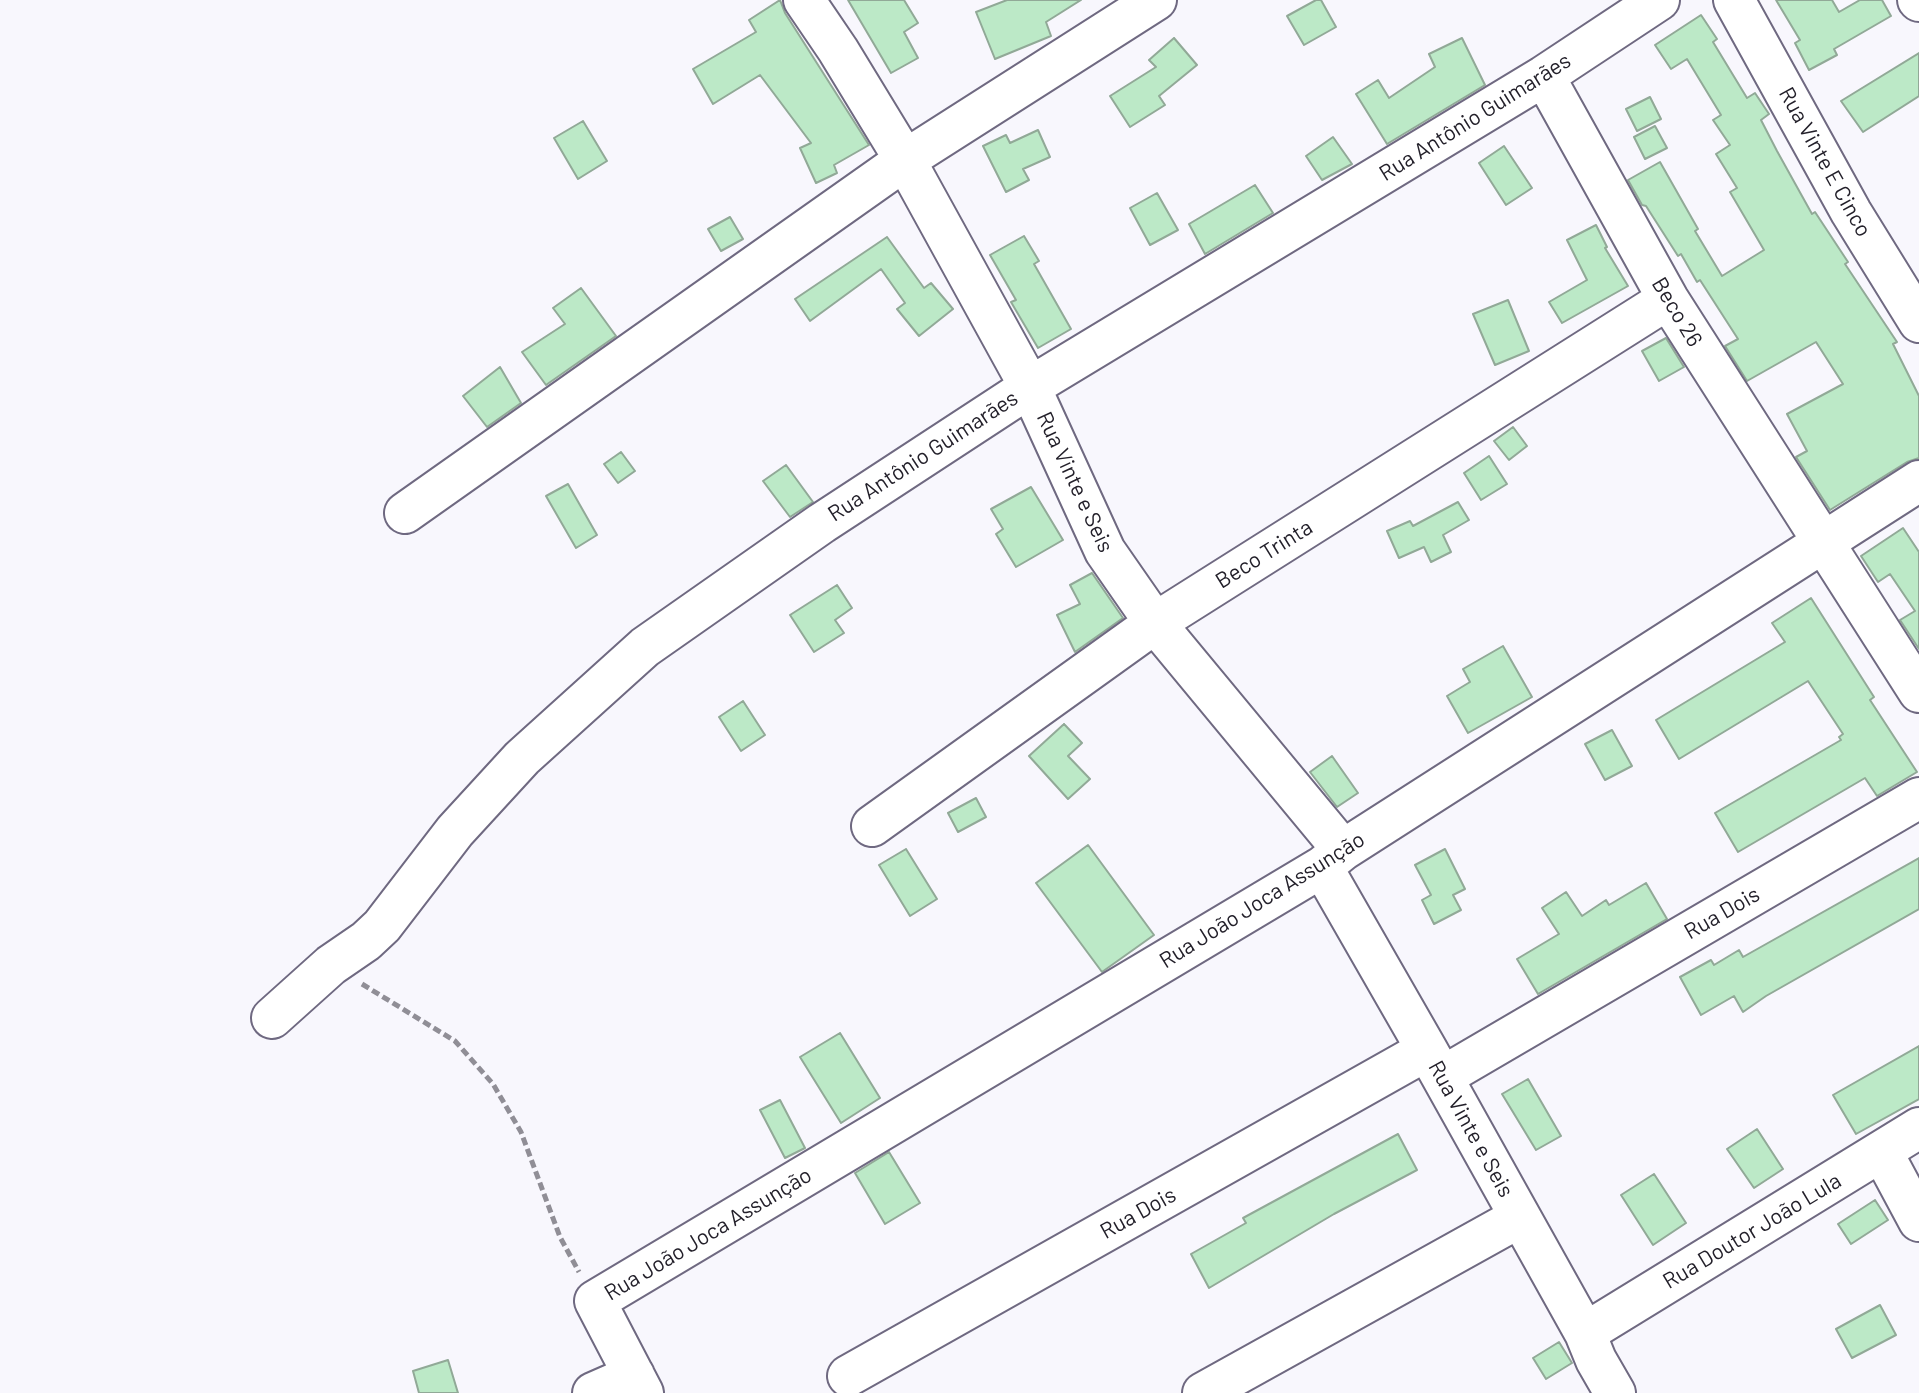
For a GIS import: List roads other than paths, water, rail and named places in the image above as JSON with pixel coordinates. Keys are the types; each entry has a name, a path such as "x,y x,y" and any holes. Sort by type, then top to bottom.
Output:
{"street":[{"name":"Rua Vinte e Seis","path":"804,0 905,160 1030,387 1105,551 1155,623 1332,858 1434,1063 1520,1217 1595,1370"},
{"path":"405,513 905,160 1156,0"},
{"name":"Rua Antônio Guimarães","path":"272,1018 331,965 382,926 455,831 522,758 645,647 822,523 1030,387 1544,76 1659,0"},
{"name":"Rua Vinte E Cinco","path":"1734,0 1851,212 1919,322"},
{"name":"Beco 26","path":"1544,76 1668,299 1919,692"},
{"name":"Beco Trinta","path":"872,826 1155,623 1668,299"},
{"name":"Rua João Joca Assunção","path":"639,1384 595,1301 1332,858 1919,481"},
{"name":"Rua Dois","path":"848,1376 1434,1063 1919,798"},
{"name":"Rua Doutor João Lula","path":"1595,1370 1882,1152 1919,1128"},
{"path":"1882,1152 1919,1221"},
{"path":"1203,1393 1520,1217"},
{"path":"593,1393 639,1384"}]}
